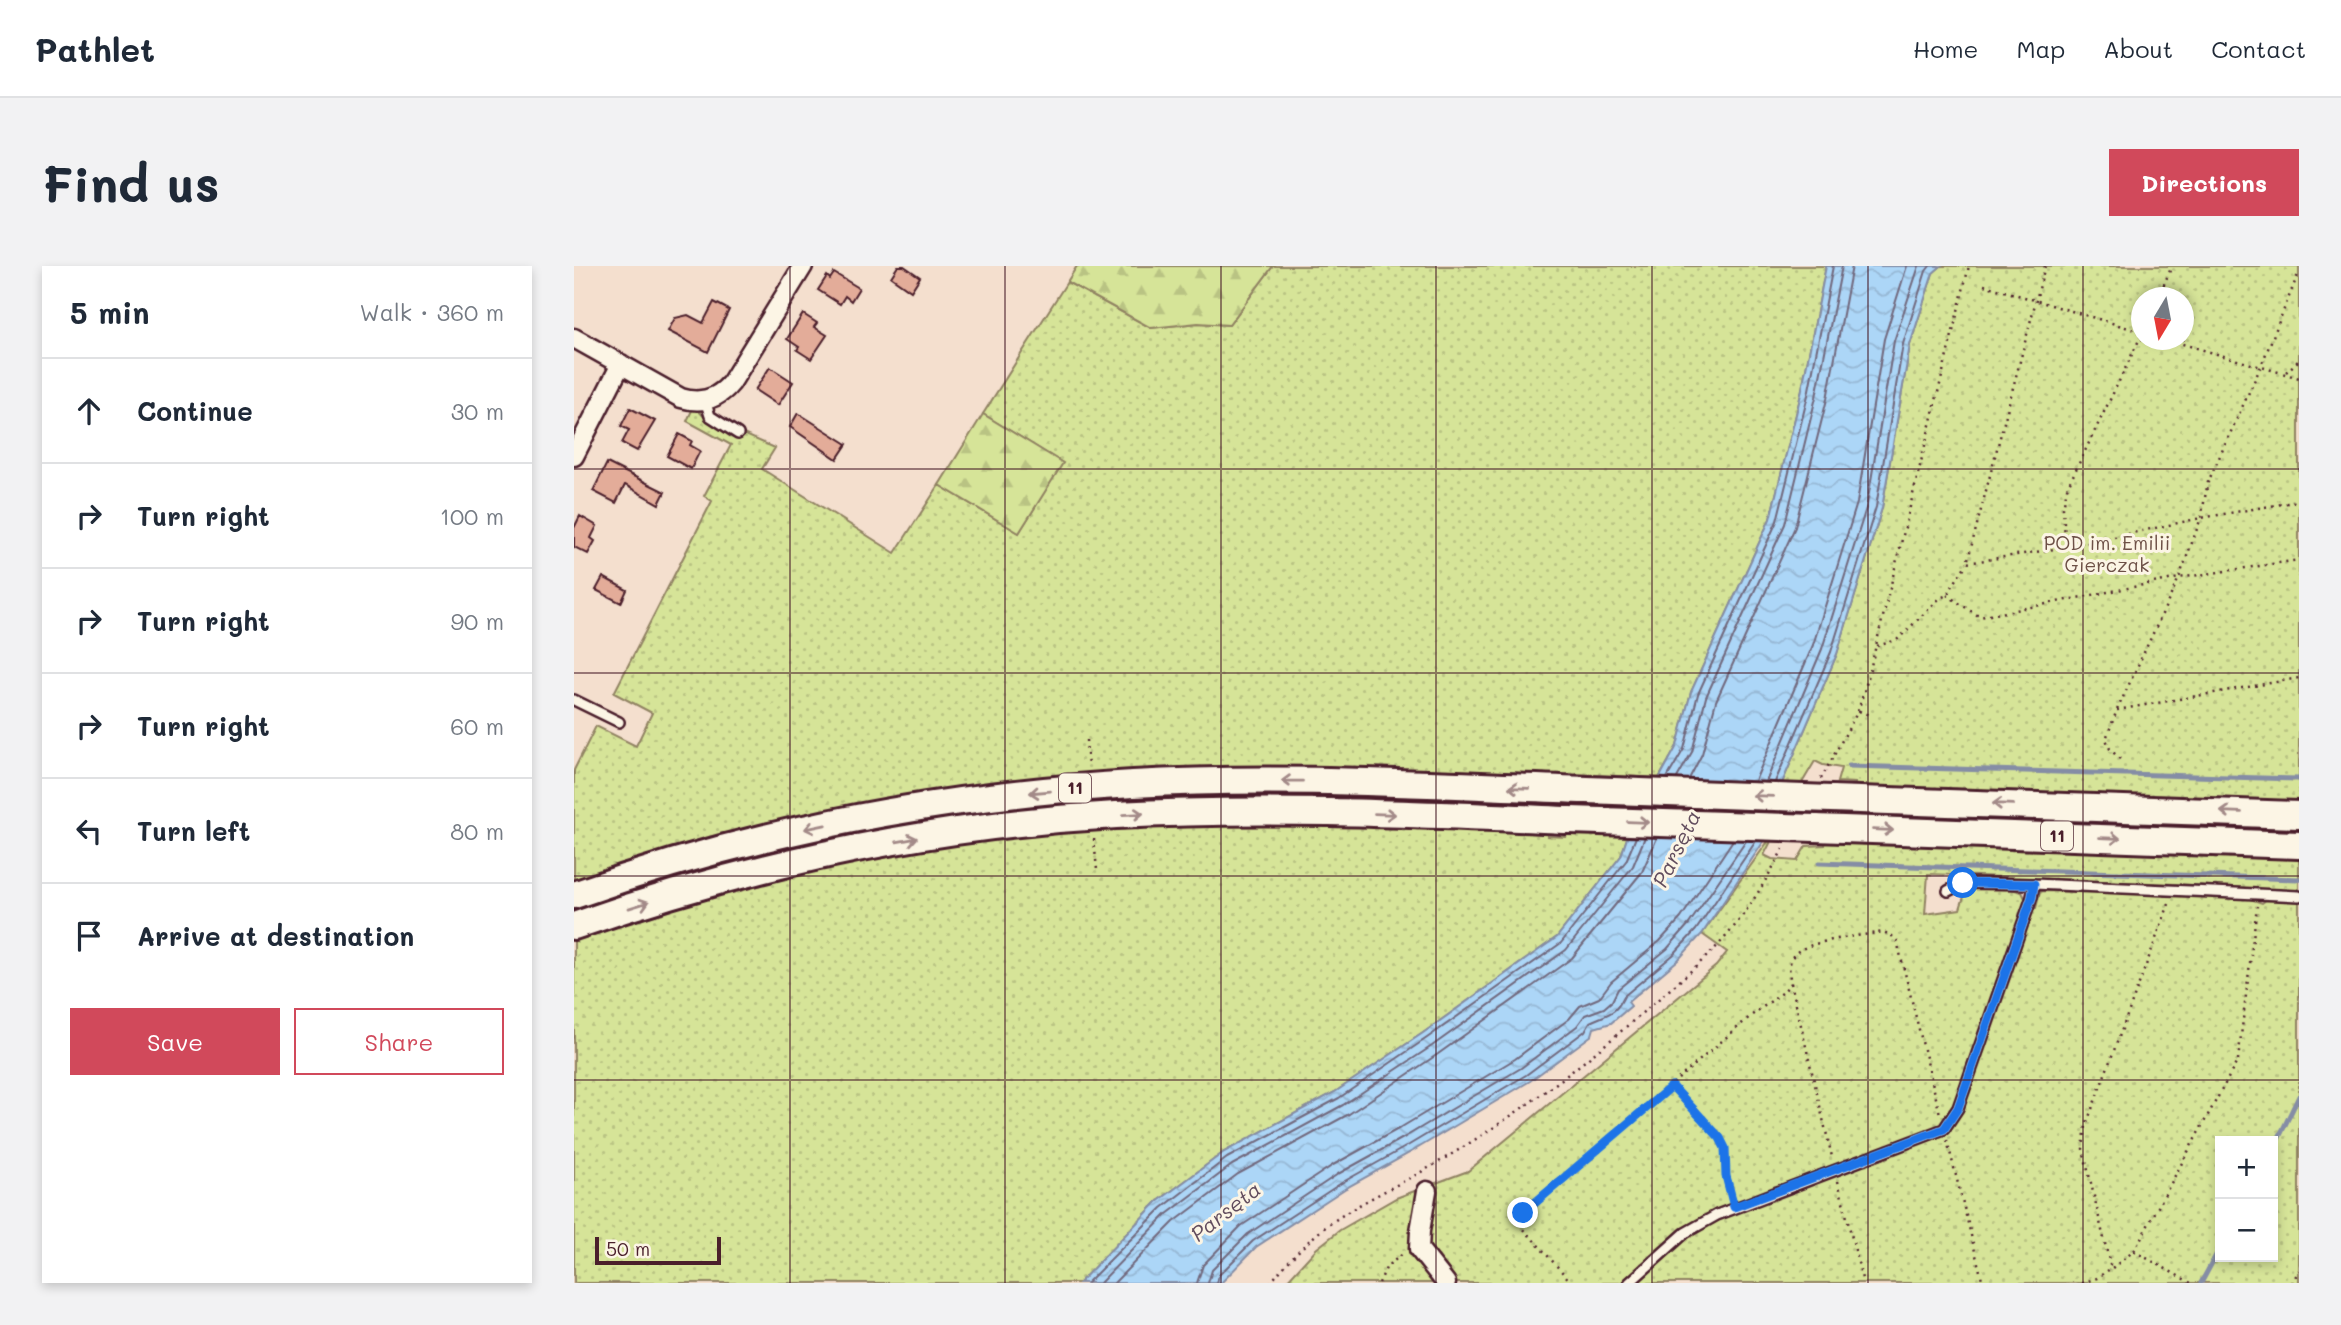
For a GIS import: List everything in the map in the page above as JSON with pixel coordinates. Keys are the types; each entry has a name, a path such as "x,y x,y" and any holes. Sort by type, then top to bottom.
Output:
{"main road":[{"name":"11","path":"574,895 662,866 765,838 898,811 1010,794 1133,784 1216,781 1342,782 2299,814"},
{"name":"11","path":"574,926 683,891 798,861 921,838 1114,815 1274,811 2299,845"}],"street":[{"path":"574,338 681,398 705,400 719,394 731,383 803,266"},
{"path":"574,456 621,364"},
{"path":"1427,1191 1419,1249 1446,1283"}],"lane":[{"path":"705,400 710,416 738,433"},
{"path":"574,700 619,722"},
{"path":"1948,891 1963,883 2034,884 2299,896"},
{"path":"1629,1283 1685,1233 1734,1207 1944,1129 1958,1108 2032,897 2034,884"}],"path":[{"path":"1841,740 1858,711 1876,646 1969,266"},
{"path":"1876,646 1897,640 1940,598 1947,595 1967,563 2046,266"},
{"path":"2163,287 2172,266"},
{"path":"2120,759 2110,749 2106,739 2179,578 2201,519 2208,482 2261,366 2299,272"},
{"path":"1984,285 2131,330"},
{"path":"2194,347 2299,378"},
{"path":"2073,545 2064,539 2063,508 2067,488 2133,350"},
{"path":"2285,373 2299,360"},
{"path":"1967,563 2299,501"},
{"path":"1947,595 1980,617 2179,578 2299,560"},
{"path":"2117,710 2299,678"},
{"path":"1858,711 1869,715"},
{"path":"1086,740 1088,767"},
{"path":"1094,834 1097,870"},
{"path":"2111,1269 2083,1149 2086,1125 2174,889"},
{"path":"2082,1283 2097,1278 2134,1251 2238,1060 2258,893"},
{"path":"1270,1283 1290,1259 1319,1232 1509,1118 1577,1069 1708,956 1733,926"},
{"path":"1863,1283 1789,969 1793,956 1804,946 1883,932 1891,934 1897,941 1983,1283"},
{"path":"1572,1283 1522,1227 1523,1213 1791,983"},
{"path":"1672,1086 1720,1138 1725,1148 1726,1176 1734,1207"},
{"path":"1379,1283 1387,1266 1403,1254 1419,1249"},
{"path":"2134,1251 2191,1283"},
{"path":"2292,1283 2299,1270"}],"green space":[{"path":"1077,266 1273,266 1229,325 1198,323 1151,328 1067,282"},
{"path":"1273,266 1826,266 1801,394 1770,519 1691,692 1677,746 1659,778 1577,774 1576,781 987,787 574,884 574,770 596,726 636,746 652,713 614,693 712,501 704,496 731,445 687,421 694,406 709,422 736,438 739,432 775,448 762,469 895,553 939,485 1019,533 1062,463 983,414 1067,282 1151,328 1198,323 1229,325"},
{"name":"POD im. Emilii Gierczak","path":"1941,266 2299,266 2299,806 1855,791 1855,783 1837,782 1841,768 1815,761 1802,783 1782,783 1837,654 1882,508 1910,345 1933,273"},
{"path":"983,414 1063,463 1019,533 939,485"},
{"path":"1208,790 1583,801 1580,807 1090,808 574,917 574,904 741,854 989,806"},
{"path":"1823,811 2299,823 2299,836 1821,816"},
{"path":"1210,821 1547,827 1547,836 1566,837 1567,833 1628,835 1621,856 1557,937 1335,1092 1224,1152 1157,1202 1079,1283 574,1283 574,936 747,883 993,836"},
{"path":"1779,826 1764,855 1772,859 1797,861 1806,846 1825,845 1826,837 2299,853 2299,891 1928,874 1925,914 1960,909 1966,890 1987,887 2022,892 2025,898 2023,911 2036,908 2040,892 2043,891 2241,896 2262,903 2266,900 2299,901 2299,1283 1285,1283 1316,1249 1340,1230 1396,1198 1468,1171 1716,966 1727,952 1702,934"}],"water":[{"name":"Parsęta","path":"1826,266 1941,266 1933,273 1910,345 1882,508 1837,654 1782,783 1764,841 1702,934 1678,960 1628,1002 1631,1006 1611,1023 1594,1028 1592,1035 1530,1081 1346,1188 1256,1247 1221,1283 1079,1283 1157,1202 1224,1152 1335,1092 1557,937 1621,856 1628,835 1677,746 1691,692 1770,519 1801,394"}],"building":[{"path":"898,266 904,266 920,277 911,291 891,277"},
{"path":"834,273 859,288 851,301 845,296 840,304 818,290 827,276 830,279"},
{"path":"714,302 729,310 708,352 668,331 675,318 688,315 703,323"},
{"path":"803,314 817,323 814,327 827,335 811,359 787,339"},
{"path":"770,367 793,382 778,405 755,390"},
{"path":"630,408 655,421 637,451 622,443 629,430 621,426"},
{"path":"798,413 847,444 837,459 790,427"},
{"path":"679,434 692,441 690,445 700,451 691,469 667,456"},
{"path":"607,463 665,492 659,504 625,485 616,503 593,491"},
{"path":"580,516 597,526 591,538 595,541 588,554 574,547 574,528"},
{"path":"603,577 627,590 621,603 596,590"}],"waterway":[{"path":"1849,766 2299,779"},
{"path":"1819,863 2299,879"},
{"path":"2278,1140 2299,1096"},
{"path":"2201,1283 2215,1257"}],"route":[{"path":"1523,1213 1672,1086 1720,1138 1725,1148 1726,1176 1734,1207 1944,1129 1958,1108 2032,897 2034,884 1963,883"}]}
